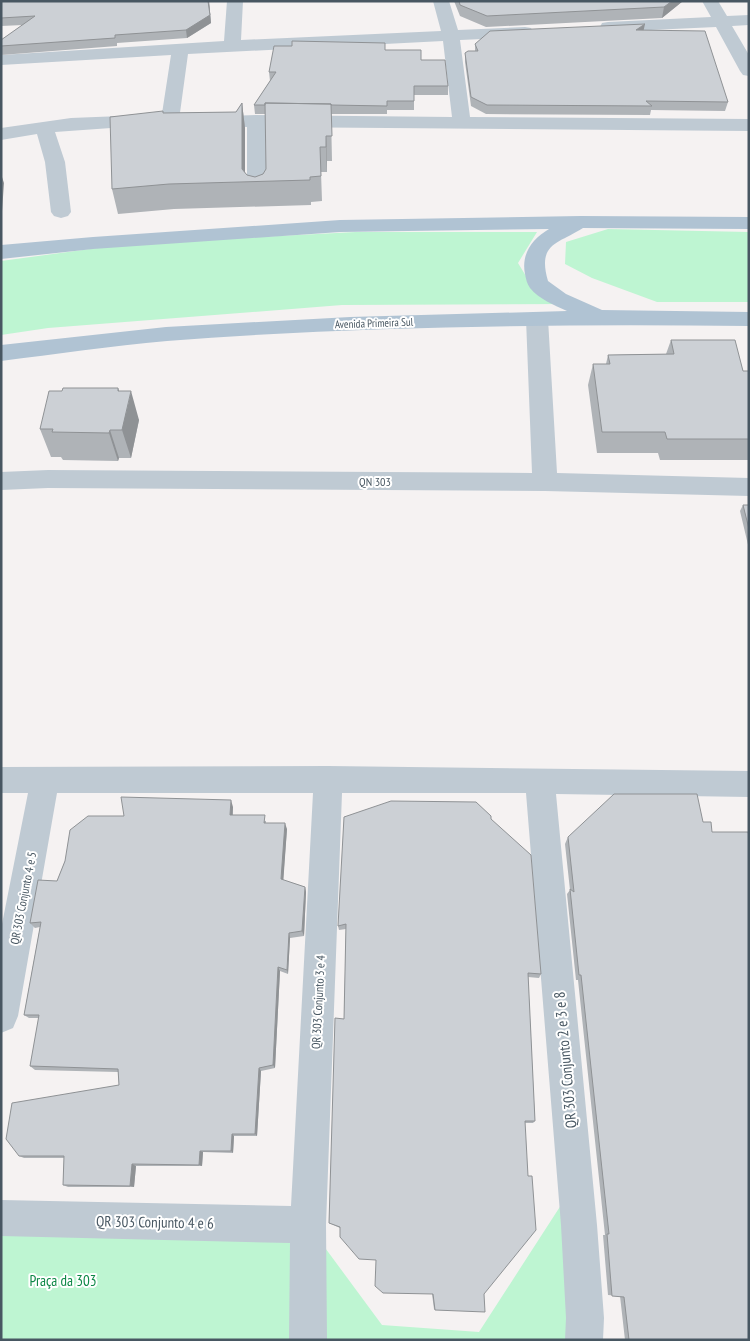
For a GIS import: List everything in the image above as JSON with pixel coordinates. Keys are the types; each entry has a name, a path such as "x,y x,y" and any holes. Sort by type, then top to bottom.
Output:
{"main road":[{"path":"1,252 93,243 340,226 581,222 749,223"},
{"path":"581,222 554,233 536,251 534,263 538,284 558,299 601,317"},
{"name":"Avenida Primeira Sul","path":"1,353 176,333 350,324 601,317 749,319"}],"street":[{"path":"232,46 235,1"},
{"path":"440,1 451,36 462,123"},
{"path":"710,1 749,71"},
{"path":"596,28 749,20"},
{"path":"1,60 232,46 538,31"},
{"path":"170,120 180,49"},
{"path":"1,134 44,127 97,122 170,120 749,125"},
{"path":"256,121 257,194"},
{"path":"44,127 54,162 61,212"},
{"path":"537,320 544,482"},
{"name":"QN 303","path":"1,481 68,479 544,482 749,487"},
{"name":"QR 303 Conjunto 3 e 4","path":"308,1340 308,1225 328,779"},
{"path":"1,780 540,780 749,784"},
{"name":"QR 303 Conjunto 4 e 5","path":"1,1016 45,780"},
{"name":"QR 303 Conjunto 2 e 3 e 8","path":"540,780 578,1215 585,1318 584,1340"},
{"name":"QR 303 Conjunto 4 e 6","path":"1,1218 308,1225"}],"green space":[{"path":"608,229 749,232 749,302 657,302 592,278 565,264 566,242"},
{"path":"356,232 537,232 518,263 532,286 569,304 342,305 48,328 1,335 1,261 127,244"},
{"name":"Praça da 303","path":"574,1185 593,1340 1,1340 1,1219 306,1222 382,1325 479,1332"}],"building":[{"path":"1,1 208,1 210,15 186,30 115,35 115,38 1,46 1,40 35,16 1,18"},
{"path":"459,1 672,1 664,7 487,16 460,5"},
{"path":"645,24 636,30 705,31 728,102 646,101 652,106 487,105 471,97 465,53 468,51 478,51 475,44 490,31"},
{"path":"292,41 385,43 385,50 421,50 421,60 445,60 448,86 414,86 414,101 387,101 387,106 265,103 265,105 254,105 276,72 269,72 274,46 292,46"},
{"path":"242,103 242,169 247,175 255,177 263,174 266,169 265,103 331,104 332,136 326,136 326,147 320,147 321,176 310,177 310,180 169,184 112,189 110,117 163,111 163,113 236,112"},
{"path":"671,340 735,340 743,371 749,371 749,439 667,439 665,432 602,432 593,364 610,364 608,355 674,354"},
{"path":"63,388 118,388 118,391 131,391 122,430 110,430 109,433 52,432 53,429 40,429 49,391 62,391"},
{"path":"743,505 749,505 749,529"},
{"path":"614,794 697,794 703,822 711,822 712,832 748,832 749,836 749,1340 629,1340 624,1297 612,1296 607,1234 609,1234 570,889 574,892 568,837"},
{"path":"121,797 231,800 230,815 265,815 264,823 285,823 281,879 305,887 302,931 289,933 287,970 278,967 273,1065 259,1068 255,1134 232,1134 231,1151 200,1151 199,1165 132,1164 130,1186 63,1185 64,1156 19,1156 6,1139 12,1103 119,1085 118,1069 30,1066 39,1015 24,1015 41,922 30,923 38,880 57,881 65,861 70,830 88,816 124,816"},
{"path":"391,801 476,802 491,816 491,819 531,855 541,974 528,973 535,1121 525,1121 528,1176 532,1176 536,1230 484,1294 485,1312 435,1310 433,1294 383,1293 375,1286 376,1260 359,1259 340,1237 340,1227 329,1223 335,1018 344,1019 346,924 338,926 344,817"}]}
